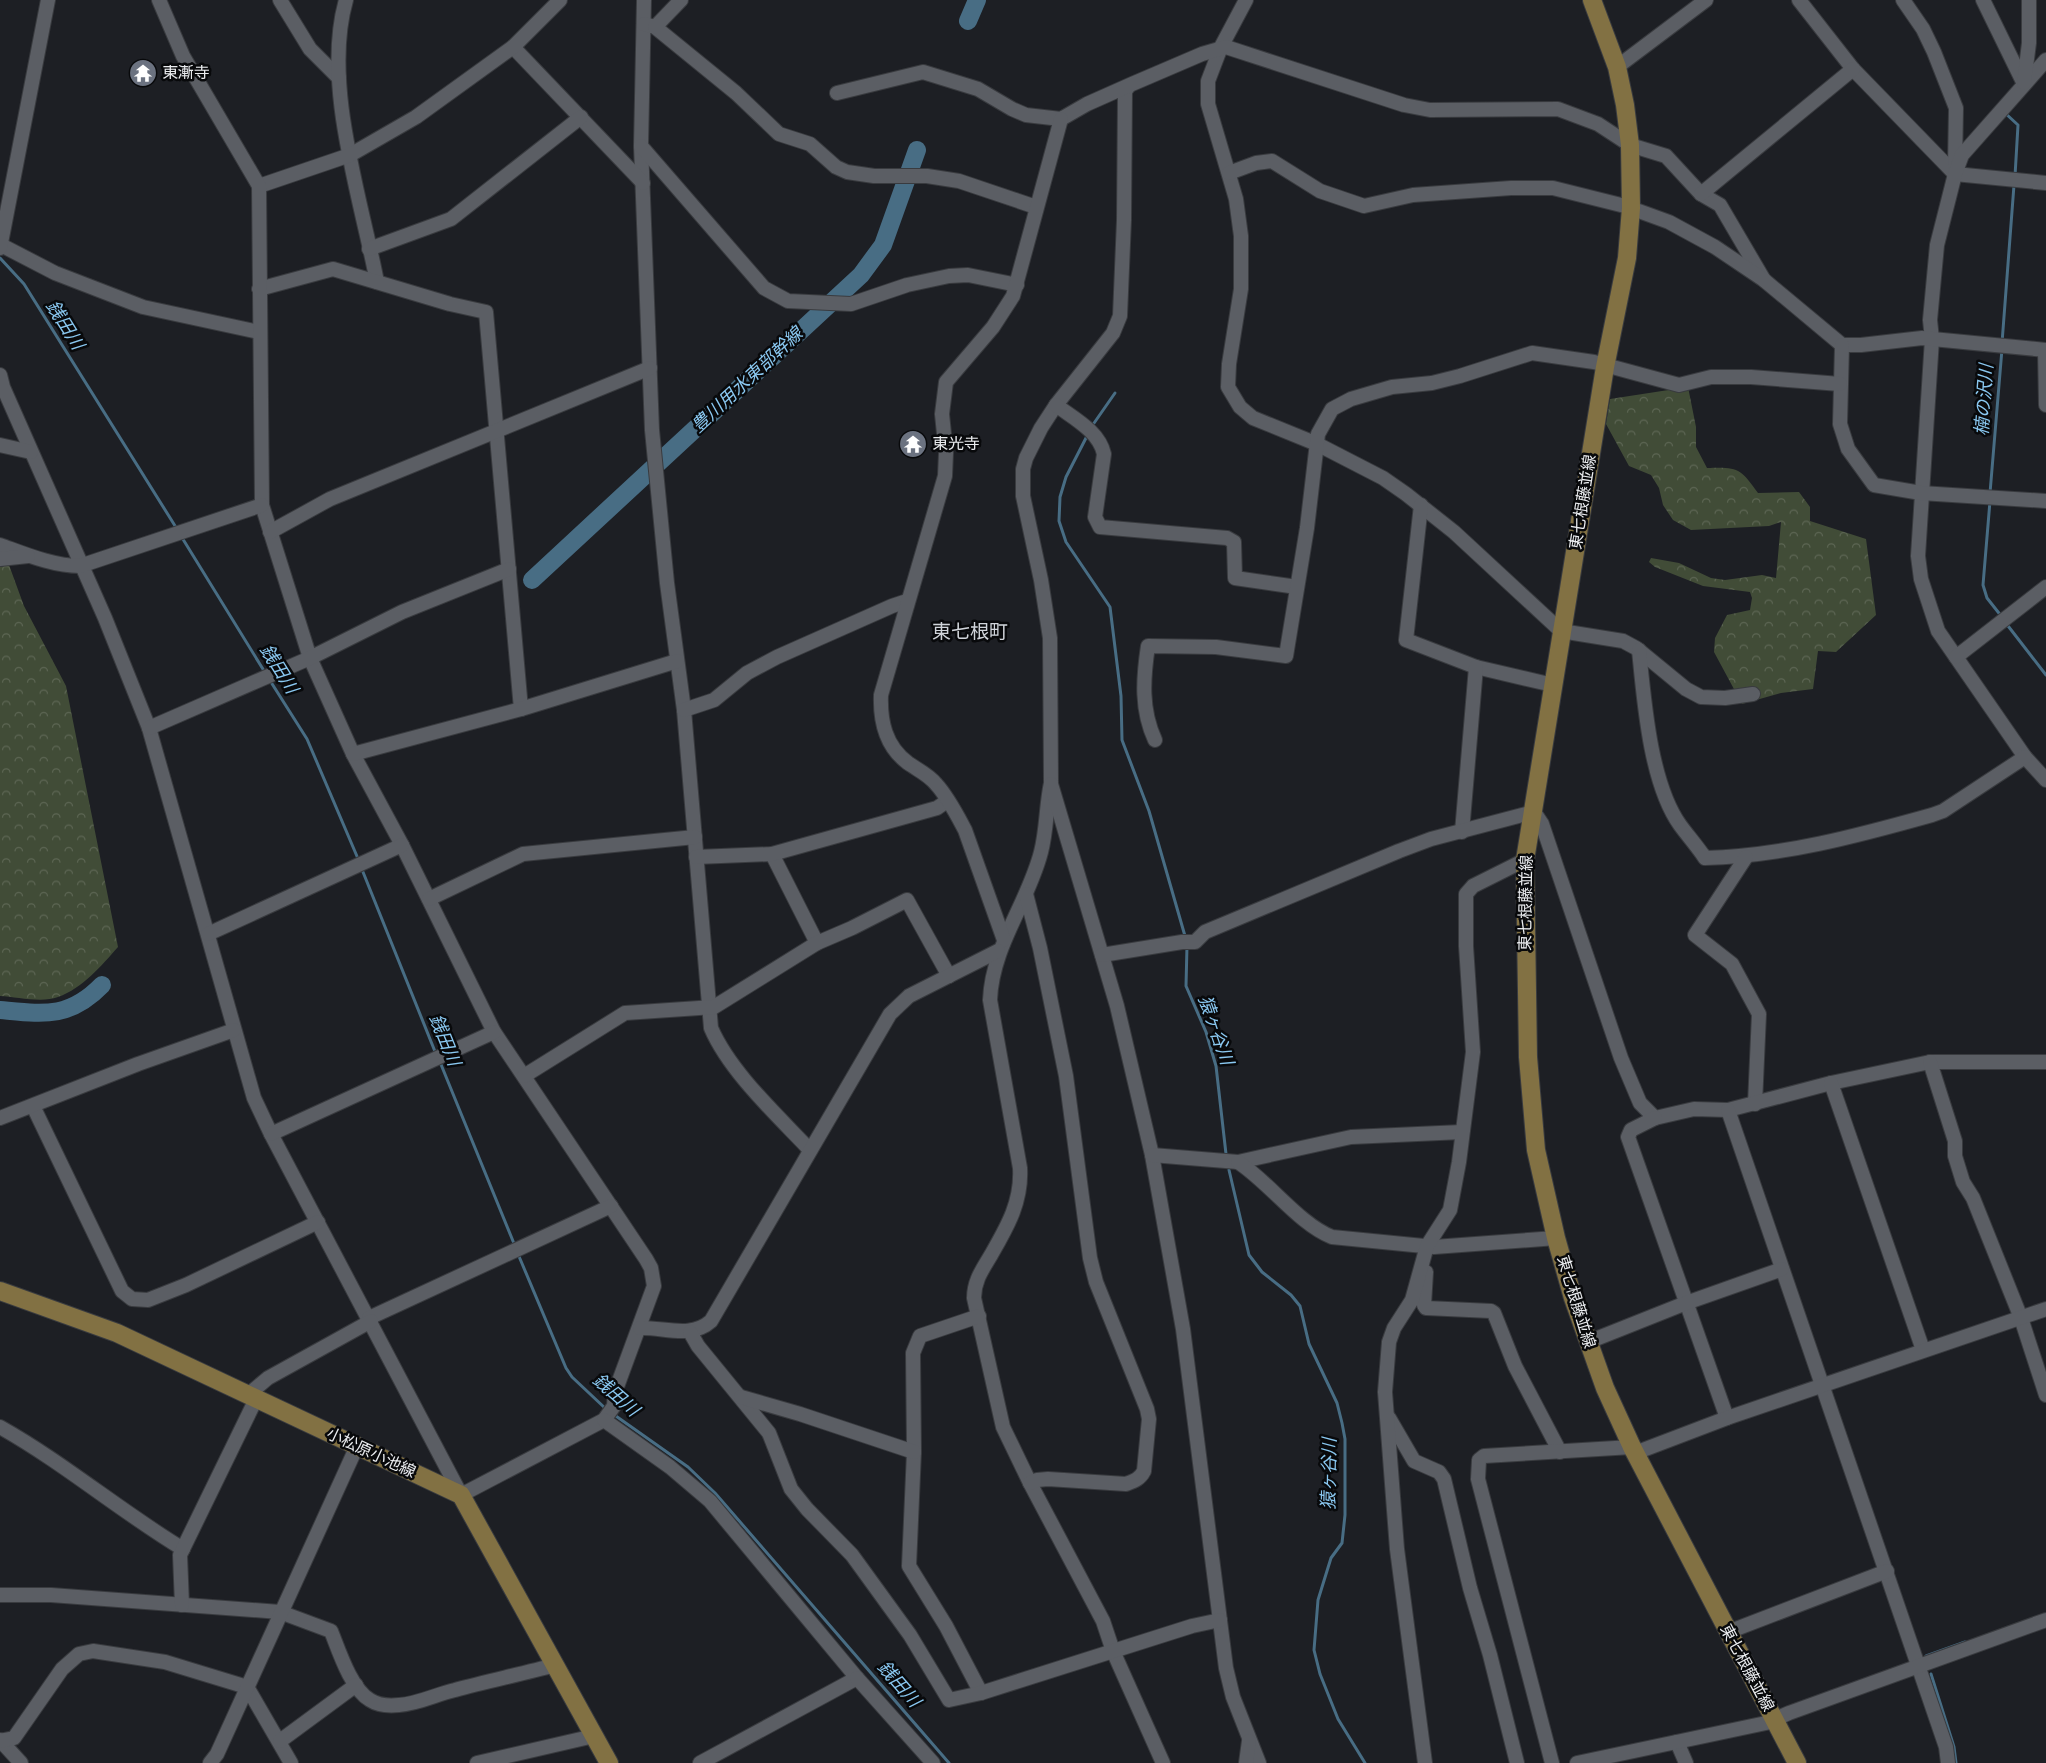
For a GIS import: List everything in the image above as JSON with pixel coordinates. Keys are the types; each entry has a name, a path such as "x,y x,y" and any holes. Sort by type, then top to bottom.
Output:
{"main road":[{"name":"東七根藤並線","path":"1592,0 1617,67 1626,105 1630,145 1631,208 1626,258 1605,367 1561,631 1526,860 1524,891 1528,1057 1536,1150 1556,1238 1588,1342 1605,1388 1633,1450 1797,1763"},
{"name":"小松原小池線","path":"0,1291 117,1333 461,1495"},
{"path":"461,1495 609,1763"}],"street":[{"path":"48,0 0,247 55,272 143,307 259,332"},
{"path":"0,374 3,387 80,566 105,618 149,728 254,1098 271,1134 461,1495 604,1420 614,1406 615,1392 640,1328 654,1286 654,1278 651,1268 611,1206 494,1032 402,845 353,754 310,658 262,505 259,186 183,56 159,0"},
{"path":"280,0 310,49 339,78"},
{"path":"346,0 338,38 339,78 350,155 377,282"},
{"path":"259,186 350,155 416,117 513,47 560,0"},
{"path":"644,0 650,26 641,146 652,430 684,710 711,1028 718,1043 733,1065 810,1150"},
{"path":"650,26 681,0"},
{"path":"1246,0 1221,47 1208,81 1208,104 1236,198 1241,236 1241,289 1229,364 1228,387 1240,407 1253,418 1317,444 1383,478 1454,532 1561,631 1623,641 1639,650 1686,689 1701,697 1725,698 1753,694"},
{"path":"1617,67 1706,0"},
{"path":"1799,0 1853,69 1955,174 2046,183"},
{"path":"1903,0 1923,29 1956,108 1955,174"},
{"path":"1982,0 2024,84"},
{"path":"2024,84 2029,44 2029,0"},
{"path":"650,26 736,93 779,134 810,144 836,167 847,172 874,176 916,176 959,181 1036,207"},
{"path":"513,47 643,183"},
{"path":"837,93 923,72 978,89 1026,115 1061,119 1087,104 1221,47 1404,105 1430,110 1558,108 1598,124 1630,145 1666,156 1701,194 1720,205 1764,280"},
{"path":"2046,60 1962,155 1955,174 1937,245 1930,320 1932,339 1918,556 1920,579 1938,631 2025,757 2046,780"},
{"path":"1701,194 1853,69"},
{"path":"1128,87 1125,91 1124,220 1120,316 1113,333 1056,404 1041,428 1023,469 1023,496 1041,580 1050,638 1051,783 1046,802 1041,852 1026,894 1001,946 991,979 990,1000 1020,1168 1021,1186 1015,1210 976,1282 974,1298 1004,1427 1030,1483 1103,1621 1113,1651 1163,1763"},
{"path":"370,249 451,219 581,118"},
{"path":"1001,946 965,830 937,784 899,754 885,734 880,714 883,686 945,476 946,453 942,414 946,382 993,327 1007,307 1016,285 1061,119"},
{"path":"641,146 764,288 788,302 851,304 907,285 949,276 968,275 1016,285"},
{"path":"1229,173 1256,163 1272,162 1320,190 1364,206 1413,195 1511,188 1553,188 1631,208 1669,222 1764,280 1842,345 1932,339 2045,350 2046,405"},
{"path":"259,289 333,269 450,304 486,312 521,709"},
{"path":"1842,345 1840,424 1848,449 1874,485 1921,493 2046,501"},
{"path":"1155,740 1144,710 1144,668 1148,646 1216,647 1286,656 1318,434 1332,409 1351,399 1392,387 1432,383 1460,376 1532,353 1594,362 1605,367 1679,385 1711,377 1751,377 1840,384"},
{"path":"270,532 330,499 497,429 650,368"},
{"path":"1056,404 1102,444 1104,454 1095,517 1100,527 1227,538 1234,542 1234,578 1297,586"},
{"path":"0,445 31,452"},
{"path":"0,545 31,556 71,566 80,566 262,505"},
{"path":"1420,505 1406,640 1476,667 1553,685"},
{"path":"0,559 31,556"},
{"path":"149,728 310,658 402,612 509,569"},
{"path":"1956,657 2046,587"},
{"path":"684,710 714,700 747,672 777,657 907,601"},
{"path":"1639,650 1645,716 1663,787 1680,825 1705,858 1746,857 1840,841 1943,812 2025,757"},
{"path":"353,754 521,709 677,661"},
{"path":"1462,832 1476,667"},
{"path":"1051,783 1117,1006 1152,1155 1183,1329 1226,1668 1233,1697 1259,1763"},
{"path":"696,856 772,854 937,808 947,801"},
{"path":"1102,955 1182,942 1195,942 1206,932 1399,851 1431,839 1534,812 1542,824 1621,1058 1640,1103 1655,1118"},
{"path":"428,899 523,854 695,837"},
{"path":"208,934 402,845"},
{"path":"772,854 817,943"},
{"path":"1746,857 1695,935 1732,964 1759,1014 1755,1104"},
{"path":"1425,1763 1397,1549 1385,1392 1389,1342 1394,1328 1412,1300 1427,1246 1450,1210 1473,1052 1465,898 1473,886 1526,860"},
{"path":"1026,894 1040,948 1066,1076 1090,1258 1096,1282 1139,1388 1149,1419 1144,1471 1134,1481 1119,1484 1037,1480 1030,1483"},
{"path":"524,1076 625,1014 710,1008 817,943 852,928 907,900 949,976"},
{"path":"640,1328 690,1332 704,1327 711,1321 890,1014 909,996 949,976 1001,946"},
{"path":"0,1118 138,1064 234,1030"},
{"path":"271,1134 494,1032"},
{"path":"1727,1418 1628,1137 1631,1130 1655,1118 1694,1109 1728,1110 1831,1083 1930,1062 2046,1062"},
{"path":"1930,1062 1954,1141 1955,1156 1963,1182 1973,1198 2021,1318 2046,1395"},
{"path":"1831,1083 1923,1350"},
{"path":"33,1106 122,1291 132,1299 148,1300 186,1285 318,1222"},
{"path":"1728,1110 1888,1571 1946,1747 1948,1763"},
{"path":"1152,1155 1238,1162 1345,1137 1462,1132"},
{"path":"1238,1162 1325,1234 1345,1238 1427,1246 1556,1238"},
{"path":"182,1605 180,1555 252,1396 268,1378 370,1320 611,1206"},
{"path":"1427,1246 1424,1305 1426,1308 1492,1311 1494,1313 1515,1366 1560,1452"},
{"path":"1588,1342 1686,1303 1782,1269"},
{"path":"1552,1763 1478,1479 1478,1466 1484,1456 1633,1450 2046,1309"},
{"path":"978,1316 933,1330 920,1336 916,1341 913,1353 914,1452 909,1566 946,1626 981,1693"},
{"path":"690,1332 698,1346 770,1433 791,1489 852,1555 910,1635 949,1700 981,1693 1192,1626 1220,1620"},
{"path":"741,1397 800,1414 914,1452"},
{"path":"1387,1413 1414,1461 1439,1472 1444,1479 1470,1588 1490,1655 1517,1763"},
{"path":"604,1420 670,1467 710,1501 858,1678 933,1763"},
{"path":"0,1427 29,1443 102,1496 183,1549"},
{"path":"210,1763 217,1754 357,1446"},
{"path":"1728,1632 1888,1571"},
{"path":"0,1595 50,1595 280,1612 331,1631 343,1663 356,1685 368,1699 379,1705 401,1705 555,1665"},
{"path":"1577,1763 1775,1720 2046,1620"},
{"path":"0,1740 14,1738 62,1669 79,1654 93,1651 165,1662 247,1687 280,1741 291,1763"},
{"path":"700,1763 858,1678"},
{"path":"280,1741 356,1685"},
{"path":"477,1763 594,1736"},
{"path":"1246,1763 1249,1738"},
{"path":"0,1740 21,1763"},
{"path":"1677,1742 1686,1763"}],"green space":[{"path":"1688,387 1696,427 1696,447 1707,468 1726,468 1737,471 1747,478 1758,493 1799,492 1810,507 1810,521 1866,539 1876,615 1836,652 1818,651 1813,689 1781,693 1742,704 1714,652 1715,638 1727,615 1750,610 1752,598 1750,592 1703,586 1655,567 1649,562 1651,558 1679,563 1711,578 1725,580 1762,575 1776,578 1781,522 1769,526 1691,530 1673,520 1663,505 1659,488 1651,475 1629,466 1606,424 1610,399"},
{"path":"9,565 24,606 66,686 118,947 91,976 76,988 58,997 45,1000 0,996 0,567"}],"waterway":[{"name":"豊川用水東部幹線","path":"968,21 977,0"},
{"name":"楠の沢川","path":"2005,113 2018,125 2015,176"},
{"name":"豊川用水東部幹線","path":"532,580 861,275 883,245 917,150"},
{"name":"楠の沢川","path":"2002,343 2014,185"},
{"name":"銭田川","path":"0,258 24,284 177,529"},
{"name":"楠の沢川","path":"1990,493 2002,349"},
{"path":"1092,426 1115,393"},
{"path":"1087,436 1066,477 1060,497 1059,521 1066,542 1110,607 1121,696 1122,740 1149,811 1185,936"},
{"name":"楠の沢川","path":"1990,501 1983,585 1987,598 2002,617"},
{"name":"銭田川","path":"181,536 266,674"},
{"name":"楠の沢川","path":"2005,622 2046,675"},
{"name":"銭田川","path":"269,679 307,739 359,861"},
{"name":"銭田川","path":"361,867 436,1054"},
{"name":"猿ヶ谷川","path":"1187,946 1186,986 1206,1032 1216,1066 1226,1154"},
{"name":"豊川用水東部幹線","path":"0,1010 29,1013 55,1012 78,1004 102,985"},
{"name":"銭田川","path":"440,1062 515,1246"},
{"name":"猿ヶ谷川","path":"1229,1170 1249,1255 1262,1272 1291,1295 1300,1306 1309,1344 1337,1403 1342,1423 1345,1439 1345,1515 1342,1543 1331,1558 1318,1600 1314,1650 1320,1674 1338,1719 1365,1763"},
{"name":"銭田川","path":"518,1254 566,1368 572,1377 606,1409"},
{"name":"銭田川","path":"613,1414 688,1467 715,1493 949,1763"},
{"path":"1926,1656 1965,1642"},
{"path":"1931,1674 1954,1747 1956,1763"}],"place":[{"name":"東漸寺","path":"143,73"},
{"name":"東光寺","path":"913,444"}],"district":[{"name":"東七根町","path":"970,632"}]}
